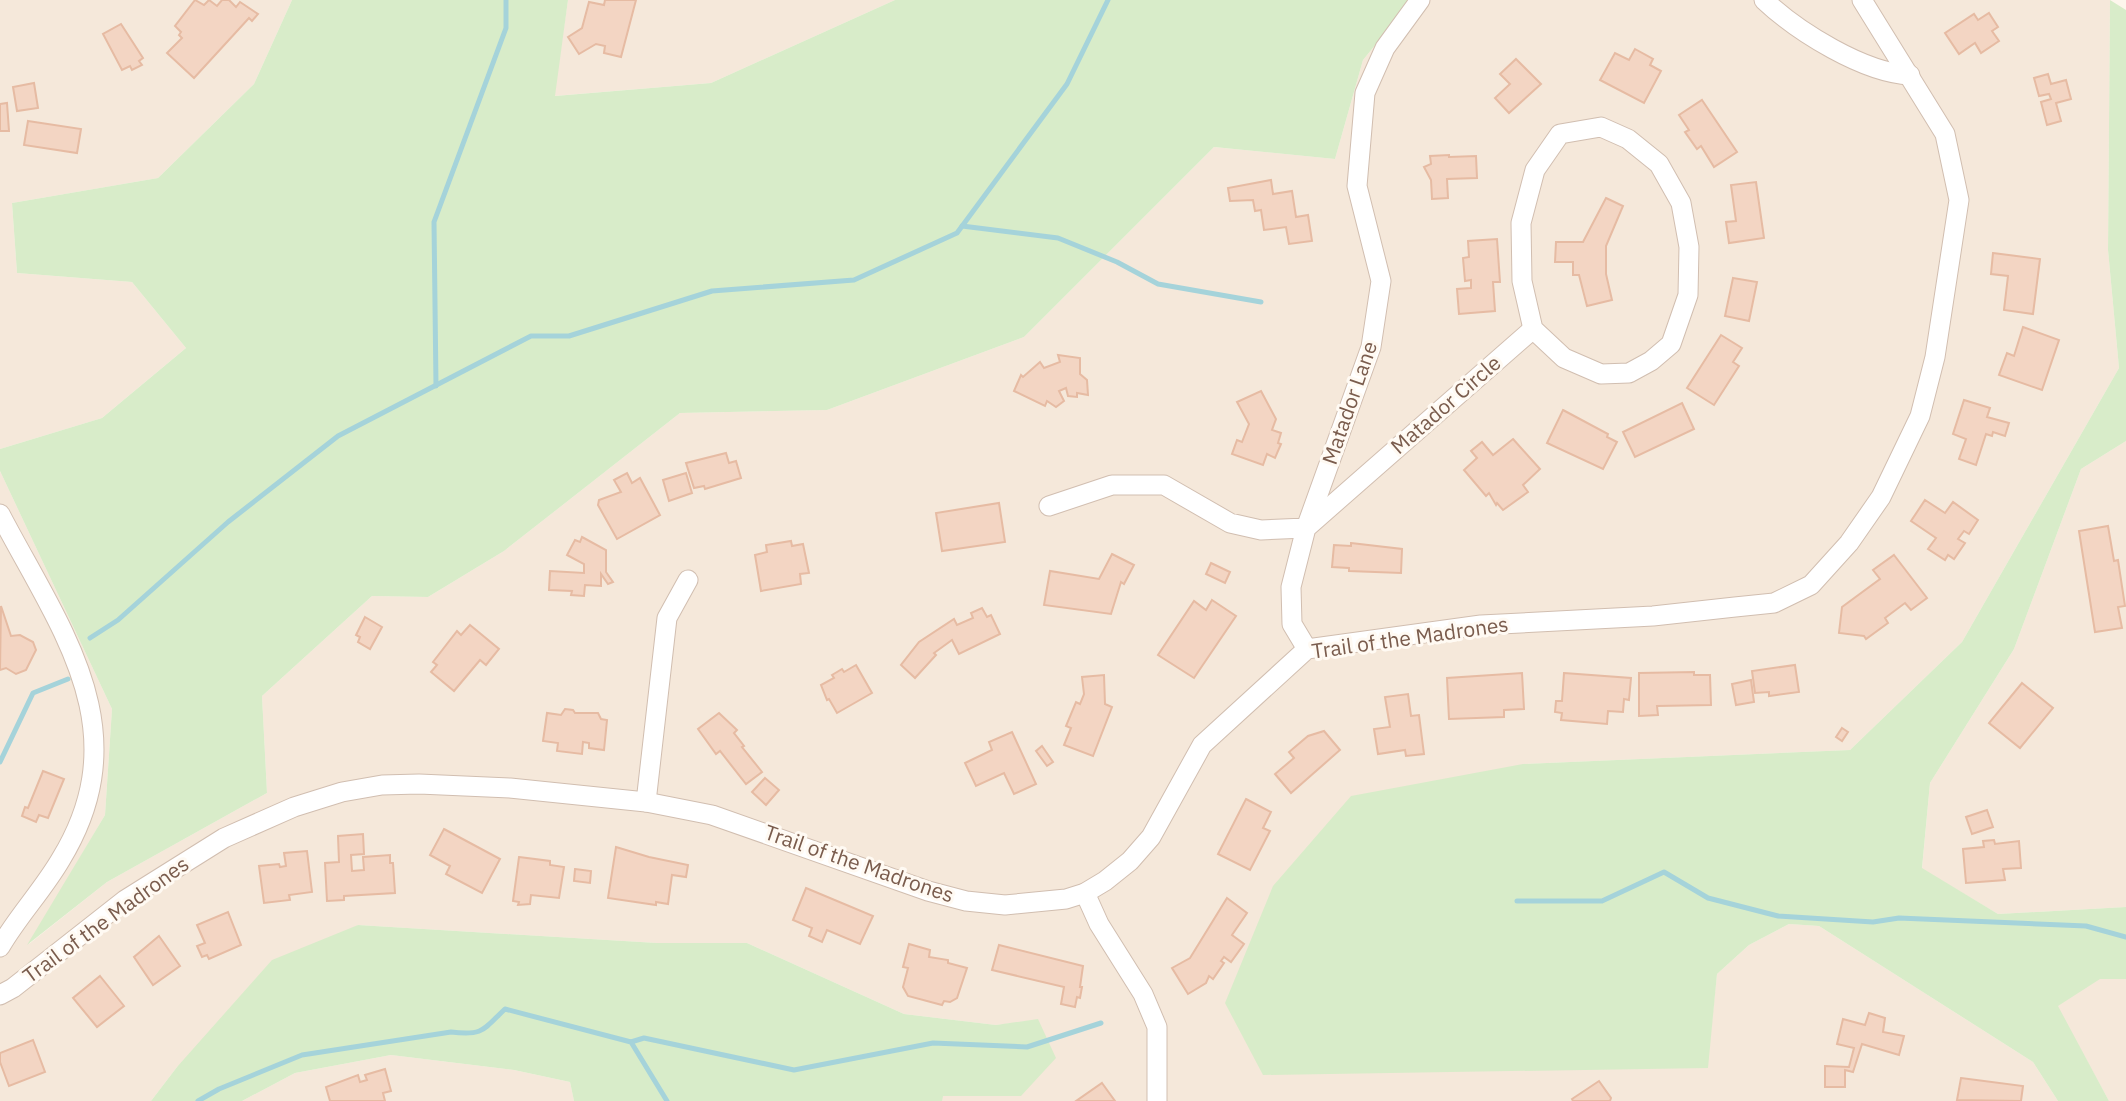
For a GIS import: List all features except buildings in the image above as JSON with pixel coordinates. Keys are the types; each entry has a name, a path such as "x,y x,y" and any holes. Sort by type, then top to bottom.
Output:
{"street":[{"name":"Matador Lane","path":"1307,649 1292,624 1291,587 1306,528 1371,347 1381,281 1357,186 1365,93 1385,48 1420,0"},
{"path":"1764,0 1819,42 1891,74 1910,75"},
{"name":"Trail of the Madrones","path":"0,995 13,988 125,900 184,861 235,833 294,807 342,792 382,785 510,788 646,802 712,814 928,891 966,901 1005,905 1040,903 1085,893 1130,861 1150,837 1202,745 1307,649 1481,625 1653,616 1774,603 1811,585 1849,543 1881,496 1920,416 1935,356 1959,200 1945,134 1862,0"},
{"path":"1601,127 1628,139 1659,164 1681,203 1689,247 1688,295 1671,344 1651,361 1629,373 1601,374 1564,358 1533,329 1522,281 1521,223 1535,170 1560,134 1601,127"},
{"name":"Matador Circle","path":"1359,482 1533,329"},
{"name":"Matador Lane","path":"1306,528 1359,482"},
{"path":"1049,506 1112,485 1164,485 1230,523 1261,530 1306,528"},
{"path":"0,514 73,653 83,679 95,737 90,781 77,829 61,860 0,947"},
{"path":"646,802 667,618 688,580"},
{"path":"1085,893 1099,924 1143,994 1157,1027 1157,1101"}],"shaded area":[{"path":"0,0 292,0 254,84 158,178 12,203 17,273 132,282 186,348 102,418 0,449"},
{"path":"568,0 895,0 711,83 554,96"},
{"path":"1412,0 2110,0 2108,250 2119,368 1962,642 1850,750 1523,764 1707,1068 1717,974 1749,945 1789,924 1819,926 2033,1062 2058,1101 942,1101 942,1096 1038,1020 996,1025 904,1014 747,943 657,943 358,925 177,1067 151,1101 0,1101 0,471 112,709 105,815 29,944 107,882 267,793 262,696 372,596 428,597 504,551 680,413 827,410 1024,337 1214,147 1335,159 1363,60"},
{"path":"2126,441 2126,907 1998,914 1922,869 1930,783 2014,649 2081,469"},
{"path":"2100,978 2126,979 2126,1101 2109,1101 2057,1006"},
{"path":"391,1055 514,1070 570,1082 574,1101 242,1101 295,1073"}],"green space":[{"path":"292,0 568,0 555,96 711,83 895,0 1412,0 1363,60 1335,159 1214,147 1024,337 827,410 680,413 504,551 428,597 372,596 262,696 267,793 107,882 27,945 105,815 112,709 0,471 0,449 102,418 186,348 132,282 17,273 12,203 158,178 254,84"},
{"path":"2110,0 2126,10 2126,441 2081,469 2014,649 1930,783 1922,868 1998,914 2126,907 2126,979 2100,979 2058,1006 2109,1101 2058,1101 2033,1062 1819,926 1789,924 1749,945 1717,974 1708,1068 1263,1075 1225,1003 1273,886 1351,796 1523,764 1850,750 1962,642 2119,368 2108,250"},
{"path":"358,925 657,943 747,943 904,1014 996,1025 1038,1019 1056,1058 1021,1096 943,1096 942,1101 574,1101 570,1082 514,1070 391,1055 295,1073 242,1101 151,1101 177,1067 272,960"}],"waterway":[{"path":"436,386 434,222 506,28 506,0"},
{"path":"90,638 118,620 228,522 338,436 531,336 569,336 712,291 854,280 957,233 1067,84 1108,0"},
{"path":"962,226 1058,238 1117,262 1158,284 1261,302"},
{"path":"0,762 33,693 68,679"},
{"path":"1517,901 1602,901 1664,872 1708,898 1778,916 1873,922 1899,918 2086,926 2126,937"},
{"path":"198,1101 219,1089 302,1055 451,1032 476,1032 487,1027 505,1009 631,1042 667,1101"},
{"path":"631,1042 644,1038 794,1070 933,1043 1027,1047 1101,1023"}]}
